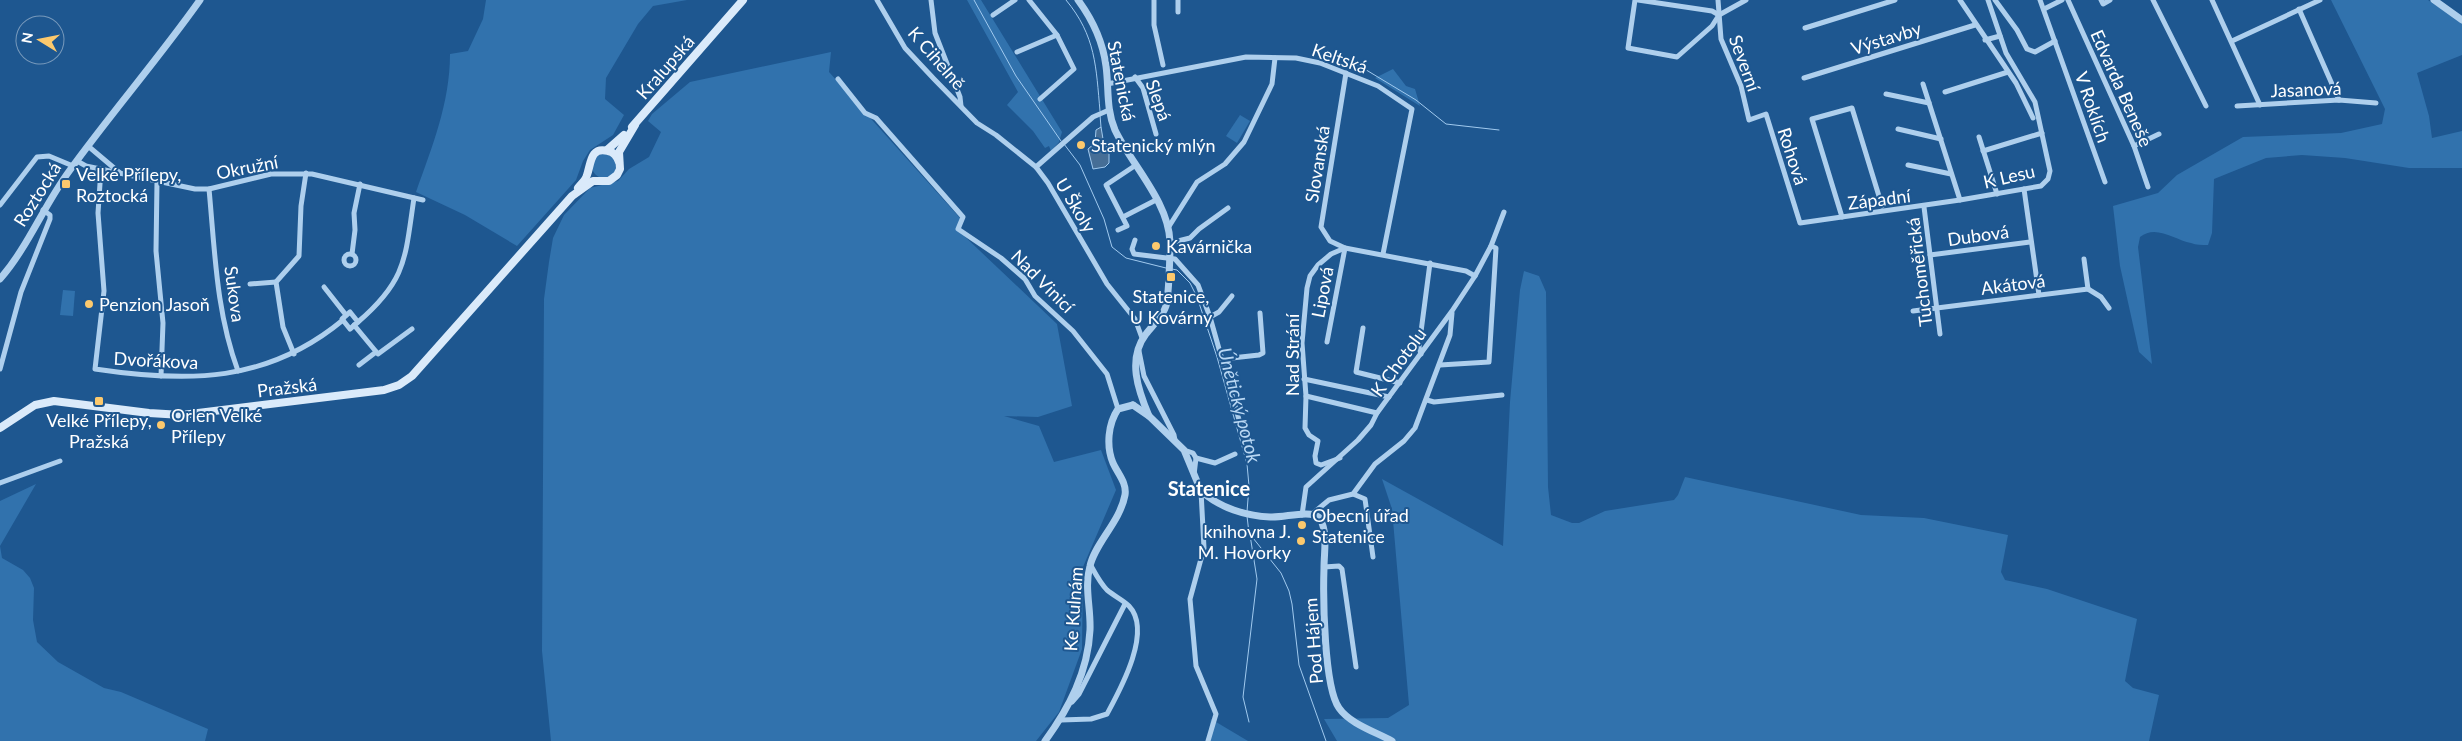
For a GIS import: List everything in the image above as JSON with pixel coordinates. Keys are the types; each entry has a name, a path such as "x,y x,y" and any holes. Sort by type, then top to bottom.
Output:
{"main road":[{"name":"Kralupská","path":"607,150 635,125 743,0"},
{"path":"589,168 590,174 598,180 605,182 615,178 619,172 621,147 635,125"},
{"path":"572,196 586,177 593,155 607,150 615,154 619,162"},
{"path":"572,196 593,181 598,180"},
{"name":"Pražská","path":"0,426 35,405 54,401 149,413 182,415 384,390 408,380 572,196"}],"street":[{"name":"Roztocká","path":"0,279 12,265 43,210 75,164 200,0"},
{"name":"K Cihelně","path":"877,0 905,48 961,106"},
{"path":"931,0 935,33 960,97 961,106"},
{"path":"993,16 1015,0"},
{"path":"1038,0 1031,2 1057,35 1074,69 1040,99"},
{"name":"Statenická","path":"1078,0 1088,16 1102,49 1106,68 1106,112 1156,200 1168,228 1170,243 1166,306 1140,342"},
{"path":"1154,0 1154,25 1163,65"},
{"path":"1178,0 1178,12"},
{"path":"1719,15 1712,11 1637,0 1628,48 1677,57 1712,26 1719,15 1746,0"},
{"name":"Severní","path":"1718,0 1721,39 1741,86 1748,120"},
{"path":"1805,28 1895,0"},
{"path":"1960,0 1975,26 2016,83 2033,118"},
{"name":"K Lesu","path":"1960,200 2041,186 2049,177 2036,108 2023,81 2006,54 1988,0"},
{"path":"1995,0 2017,30 2027,49 2035,52 2055,41"},
{"name":"V Roklích","path":"2040,0 2105,182"},
{"path":"2044,9 2062,0"},
{"name":"Edvarda Beneše","path":"2068,0 2134,146 2148,187"},
{"path":"2101,0 2103,4 2110,0"},
{"path":"2153,0 2206,106"},
{"path":"2212,0 2260,105"},
{"path":"2232,41 2320,0"},
{"path":"2434,0 2462,20"},
{"path":"2300,9 2339,100"},
{"name":"Výstavby","path":"1804,78 1975,26"},
{"path":"1017,52 1057,35"},
{"path":"1985,40 2000,36"},
{"name":"Keltská","path":"1107,84 1135,77 1246,57 1296,58 1320,63 1378,86 1412,109 1383,254"},
{"path":"1168,228 1196,182 1225,164 1244,142 1272,84 1275,58"},
{"path":"1945,92 2008,72"},
{"name":"Slovanská","path":"1344,248 1330,241 1321,228 1346,73"},
{"name":"Slepá","path":"1135,77 1143,88 1156,134"},
{"name":"Nad Vinicí","path":"838,78 865,113 876,118 963,217 958,229 1001,258 1025,279 1035,296 1073,331 1107,374 1118,409"},
{"path":"2016,83 2023,81"},
{"path":"1923,84 1960,200"},
{"path":"1886,94 1929,103"},
{"name":"Jasanová","path":"2237,106 2339,100 2376,103"},
{"name":"U Školy","path":"961,106 977,123 996,135 1036,167 1048,183 1107,284 1135,318 1144,376 1175,440"},
{"path":"1842,217 1812,119 1852,108 1882,206"},
{"path":"1036,167 1096,115 1106,112"},
{"name":"Rohová","path":"1748,120 1766,114 1800,222"},
{"path":"1898,129 1941,138"},
{"path":"1983,151 2042,133"},
{"path":"2134,146 2159,134"},
{"path":"1979,137 1997,194"},
{"path":"88,146 121,174"},
{"name":"Okružní","path":"0,205 37,157 49,156 75,164 186,188 209,189 271,174 306,174 360,184 423,200"},
{"path":"1118,230 1128,226 1106,185 1136,165"},
{"path":"1908,165 1951,174"},
{"name":"Dvořákova","path":"101,169 98,213 104,291 95,369 161,376 201,377 238,371 294,354 320,339 346,315"},
{"path":"250,284 276,282 299,256 301,206 306,174"},
{"path":"157,182 154,224 163,323 161,376"},
{"path":"352,254 355,230 354,213 360,184"},
{"name":"Sukova","path":"209,189 218,294 230,350 238,371"},
{"path":"2024,190 2039,295"},
{"path":"342,320 350,329 383,299 396,280 406,253 414,198"},
{"path":"1123,217 1156,200"},
{"name":"Západní","path":"1800,222 1924,207 1960,200"},
{"name":"Tuchoměřická","path":"1924,207 1940,334"},
{"path":"1170,243 1190,238 1228,208"},
{"path":"0,370 20,292 50,219 50,214 43,210"},
{"name":"K Chotolu","path":"1302,514 1306,487 1340,458 1370,425 1452,312 1493,247 1504,212"},
{"path":"1135,240 1132,249 1134,254 1169,260 1175,259 1198,285 1223,359 1245,442"},
{"name":"Dubová","path":"1930,256 2030,242"},
{"path":"1440,365 1489,362 1493,247"},
{"path":"1344,248 1430,263 1466,271 1475,276"},
{"name":"Lipová","path":"1327,342 1344,248"},
{"name":"Nad Strání","path":"1340,458 1321,465 1316,463 1314,456 1318,440 1309,435 1305,428 1306,396 1302,343 1307,288 1310,276 1318,265 1331,254 1344,248"},
{"path":"2084,258 2088,289 2101,297 2108,308"},
{"path":"1421,354 1419,347 1430,263"},
{"path":"276,282 283,327 294,354"},
{"path":"324,287 346,315 350,312 356,324 376,352"},
{"name":"Akátová","path":"1913,311 2088,289"},
{"path":"1210,316 1219,312 1232,296"},
{"path":"1353,494 1375,464 1404,441 1416,428 1450,336 1452,312"},
{"path":"1223,359 1263,353 1260,313"},
{"path":"1363,328 1356,372 1400,383"},
{"path":"359,365 376,352 380,353 412,329"},
{"path":"1140,342 1136,354 1138,390 1149,416"},
{"path":"1304,379 1390,398"},
{"path":"1133,405 1138,390"},
{"path":"1427,400 1434,402 1502,395"},
{"path":"1306,396 1377,413"},
{"path":"1118,409 1133,405 1149,416 1175,440 1184,450 1201,491 1204,548 1190,600 1196,666 1216,714 1208,741"},
{"name":"Ke Kulnám","path":"1045,741 1061,720 1070,704 1082,671 1090,630 1088,576 1090,564 1118,515 1126,493 1123,481 1113,463 1110,448 1109,432 1112,418 1118,409"},
{"path":"1184,450 1193,453 1196,458 1194,476"},
{"path":"1196,458 1215,463 1235,454"},
{"path":"0,483 60,461"},
{"path":"1201,491 1224,506 1242,513 1286,517 1312,514 1329,500 1353,494 1365,498 1373,557"},
{"name":"Pod Hájem","path":"1312,514 1318,517 1322,523 1325,539 1324,567 1328,671 1335,698 1345,714 1392,741"},
{"path":"1061,720 1092,719 1107,714 1125,680 1139,625 1130,607 1106,590 1090,564"},
{"path":"1324,567 1339,566 1342,569 1356,667"},
{"path":"1070,704 1078,694 1125,604"}],"shaded area":[{"path":"486,0 687,0 653,6 638,24 606,78 605,99 624,115 613,135 590,150 583,161 576,180 517,246 465,215 416,192 439,125 447,90 450,54 468,51 483,19"},
{"path":"967,0 981,0 1062,132 1059,142 1051,151 1049,146 1045,148 1033,131 1007,105 1018,92"},
{"path":"2331,0 2428,0 2462,23 2462,55 2417,73 2429,116 2432,138 2462,131 2462,168 2409,168 2345,158 2302,155 2266,158 2214,179 2212,233 2208,245 2193,244 2159,232 2146,233 2140,237 2138,247 2152,364 2139,352 2120,266 2113,206 2158,193 2177,175 2243,137 2341,133 2382,124 2385,109"},
{"path":"831,52 829,72 960,218 960,232 1057,324 1072,406 1038,417 1004,416 1039,426 1054,462 1101,450 1116,490 1083,567 1082,649 1059,712 1036,741 551,741 542,651 544,299 553,238 564,215 590,188 618,181 629,169 649,157 661,132 648,121 652,114 690,82"},
{"path":"1393,69 1406,86 1415,89 1420,106 1375,78"},
{"path":"1240,115 1250,121 1237,143 1226,136"},
{"path":"1101,127 1103,139 1109,151 1109,163 1105,167 1093,169 1088,149 1095,143 1096,130"},
{"path":"604,154 612,158 616,166 612,174 604,178 596,174 592,166 596,158"},
{"path":"1524,271 1539,276 1546,292 1548,487 1551,515 1572,523 1579,523 1605,511 1674,500 1685,477 1861,515 1924,518 2008,535 2001,572 2005,580 2047,589 2137,619 2125,681 2133,688 2159,695 2149,741 1337,741 1324,719 1388,718 1409,705 1392,509 1382,479 1503,546 1510,402 1520,290"},
{"path":"63,290 75,291 73,316 60,315"},
{"path":"36,484 0,546 0,501"},
{"path":"0,546 2,558 23,570 30,578 34,588 33,620 37,642 58,662 104,688 121,692 208,729 205,741 0,741"},
{"path":"1211,719 1248,741 1207,741"}],"waterway":[{"name":"Únětický potok","path":"974,0 1016,76 1061,141"},
{"path":"1066,0 1083,26 1093,52 1100,111"},
{"path":"1353,62 1416,100 1446,124 1499,130"},
{"path":"1100,115 1101,127"},
{"name":"Únětický potok","path":"1064,144 1080,165 1104,219 1112,247 1126,258 1166,268"},
{"name":"Únětický potok","path":"1172,269 1177,270 1190,283 1197,297 1217,357 1247,464 1249,486 1247,512"},
{"name":"Únětický potok","path":"1247,516 1249,533 1281,573 1289,591 1299,665 1326,741"},
{"path":"1249,722 1243,697 1257,579 1250,535"}],"place":[{"name":"Statenický mlýn","path":"1081,145"},
{"name":"Velké Přílepy, Roztocká","path":"66,184"},
{"name":"Kavárnička","path":"1156,246"},
{"name":"Statenice, U Kovárny","path":"1171,277"},
{"name":"Penzion Jasoň","path":"89,304"},
{"name":"Velké Přílepy, Pražská","path":"99,401"},
{"name":"Orlen Velké Přílepy","path":"161,425"},
{"name":"Obecní úřad Statenice","path":"1302,525"},
{"name":"knihovna J. M. Hovorky","path":"1301,541"}],"district":[{"name":"Statenice","path":"1209,488"}]}
